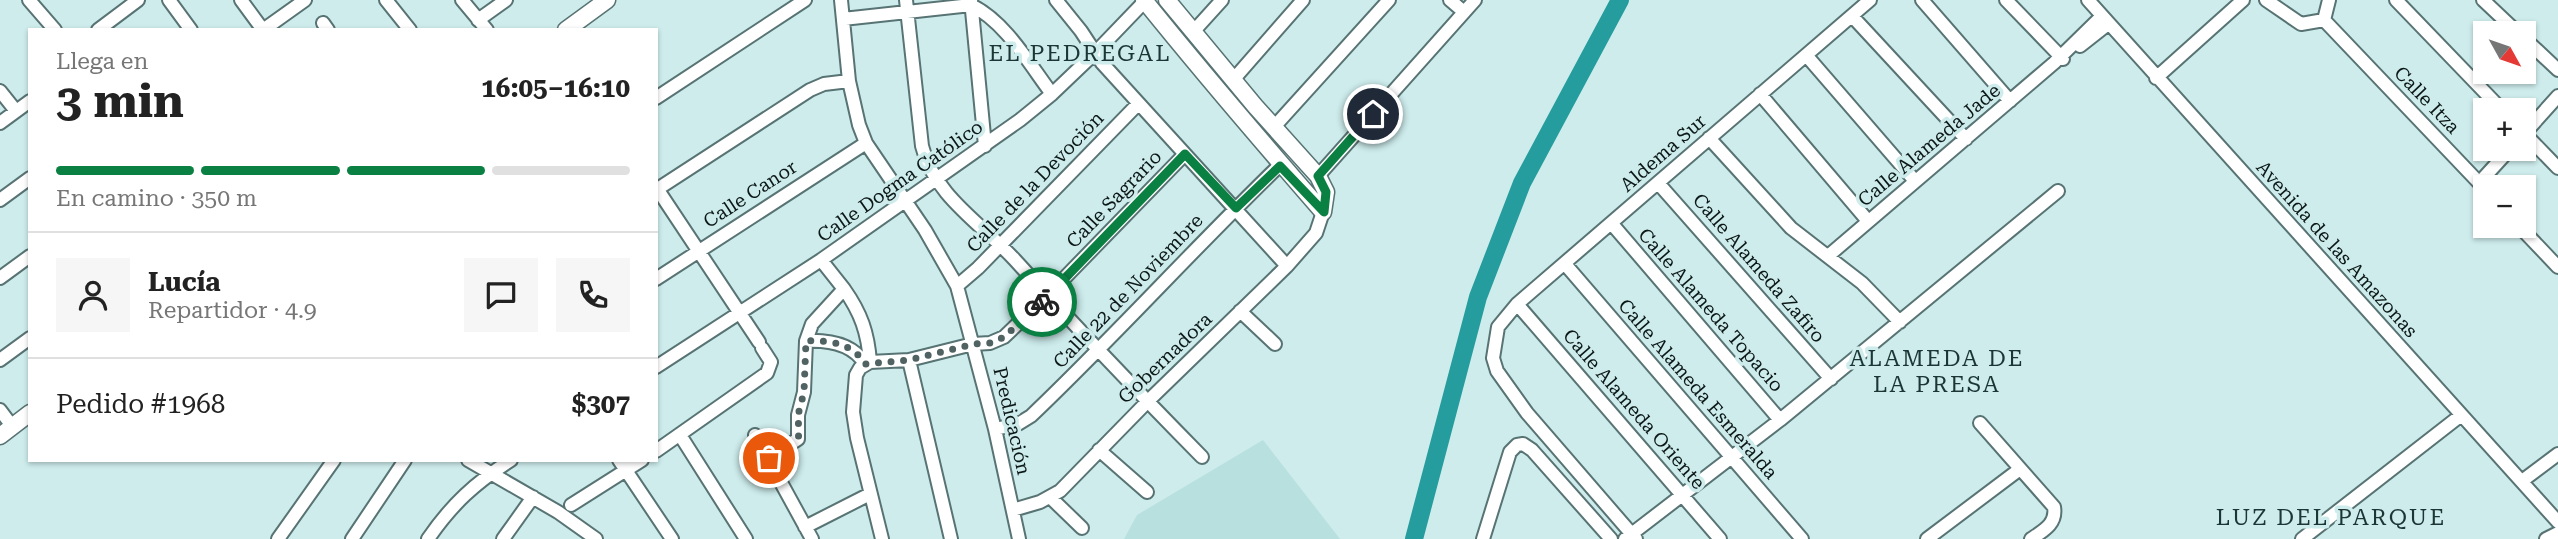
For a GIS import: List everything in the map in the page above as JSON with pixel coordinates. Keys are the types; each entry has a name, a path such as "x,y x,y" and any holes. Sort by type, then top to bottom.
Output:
{"street":[{"path":"29,0 53,28"},
{"path":"114,25 138,0"},
{"path":"169,0 190,28"},
{"path":"241,0 262,28"},
{"path":"266,28 305,0"},
{"path":"386,0 408,28"},
{"path":"462,0 483,25 506,0"},
{"path":"569,28 607,0"},
{"path":"658,97 805,0"},
{"name":"Predicación","path":"841,0 849,81 866,143 941,255 957,286 995,429 1019,539"},
{"path":"1056,0 1138,104 1236,208 1287,267"},
{"path":"1144,0 1280,166 1324,212"},
{"name":"Calle Dogma Católico","path":"658,366 821,260 985,146 1052,94 1096,53 1144,0"},
{"path":"1167,0 1273,127 1318,176 1326,192 1324,212"},
{"path":"1193,32 1222,0"},
{"path":"1233,80 1303,0"},
{"path":"1273,127 1389,0"},
{"path":"1450,0 1464,12"},
{"path":"1318,176 1475,0"},
{"name":"Aldema Sur","path":"1631,538 1514,396 1495,366 1494,344 1501,321 1517,304 1870,0"},
{"path":"1922,0 2010,101"},
{"path":"2006,0 2059,59"},
{"name":"Avenida de las Amazonas","path":"2088,0 2558,522"},
{"path":"2156,78 2243,0"},
{"path":"2275,1 2301,23 2324,20 2329,0"},
{"path":"2483,0 2505,21"},
{"path":"2398,1 2491,98"},
{"path":"843,19 907,5 971,3 987,13 998,25 1052,94"},
{"path":"971,3 985,146"},
{"path":"907,5 922,146 936,179 981,230 1012,256 1098,351 1202,457"},
{"path":"1852,16 1966,139"},
{"name":"Calle Alameda Jade","path":"1828,256 2105,20"},
{"name":"Calle Itza","path":"2324,20 2473,177"},
{"path":"2536,49 2558,70"},
{"path":"1806,55 1915,181"},
{"path":"658,188 810,90 824,84 849,81"},
{"path":"0,91 16,111"},
{"path":"1760,94 1868,221"},
{"path":"2536,121 2558,96"},
{"path":"0,123 28,102"},
{"name":"Calle de la Devoción","path":"957,286 1138,104"},
{"path":"1709,138 1791,228 1862,283 1900,322"},
{"name":"Calle Canor","path":"658,278 866,143"},
{"path":"2536,146 2558,168"},
{"name":"Calle Sagrario","path":"868,363 909,360 974,344 990,343 1004,337 1185,154"},
{"path":"2490,175 2501,161"},
{"name":"Calle 22 de Noviembre","path":"995,429 1018,424 1031,416 1280,166"},
{"path":"0,201 28,180"},
{"name":"Calle Alameda Zafiro","path":"1658,183 1831,379"},
{"path":"658,191 771,362 767,373 658,450"},
{"path":"1631,538 1831,379 2058,191"},
{"name":"Gobernadora","path":"1013,510 1051,498 1060,491 1147,402 1287,267 1316,233 1324,212"},
{"name":"Calle Alameda Topacio","path":"1612,224 1780,420"},
{"path":"2530,238 2558,267"},
{"path":"0,278 28,257"},
{"path":"821,260 859,309 869,341 868,363 856,375 853,412 882,539"},
{"name":"Calle Alameda Esmeralda","path":"1565,264 1802,539"},
{"path":"769,458 796,442 799,435 798,415 804,392 806,341 812,324 844,289"},
{"name":"Calle Alameda Oriente","path":"1517,304 1720,539"},
{"path":"1240,311 1275,344"},
{"path":"0,359 28,339"},
{"path":"806,341 829,341 852,349 868,363"},
{"path":"909,360 951,539"},
{"path":"0,410 6,431 28,414"},
{"path":"2302,539 2460,416"},
{"path":"1980,423 2050,502 2055,512 2049,527 2040,537"},
{"path":"680,435 746,539"},
{"path":"755,435 812,539"},
{"path":"1483,539 1510,452 1517,445 1527,446 1611,539"},
{"path":"1099,450 1147,492"},
{"path":"2522,481 2558,454"},
{"path":"278,539 333,462"},
{"path":"352,539 404,462"},
{"path":"471,462 533,497 578,533 596,539"},
{"path":"428,539 455,503 508,462"},
{"path":"571,505 623,465 672,539"},
{"path":"1927,539 2020,469"},
{"path":"805,527 870,494"},
{"path":"503,539 533,497"},
{"path":"1051,498 1083,528"},
{"path":"2546,539 2558,533"}],"shaded area":[{"path":"1263,440 1340,539 1124,539 1137,515"}],"waterway":[{"path":"1414,539 1478,297 1522,183 1620,0"}],"way so far":[{"path":"769,458 796,442 799,435 798,415 804,392 806,341 829,341 852,349 860,355 865,364 909,360 974,344 990,343 1004,337 1042,302"}],"district":[{"name":"EL PEDREGAL","path":"1080,53"},
{"name":"ALAMEDA DE LA PRESA","path":"1937,371"},
{"name":"LUZ DEL PARQUE","path":"2331,517"}],"route":[{"path":"1042,302 1185,154 1236,208 1280,166 1324,212 1326,192 1318,176 1373,114"}]}
